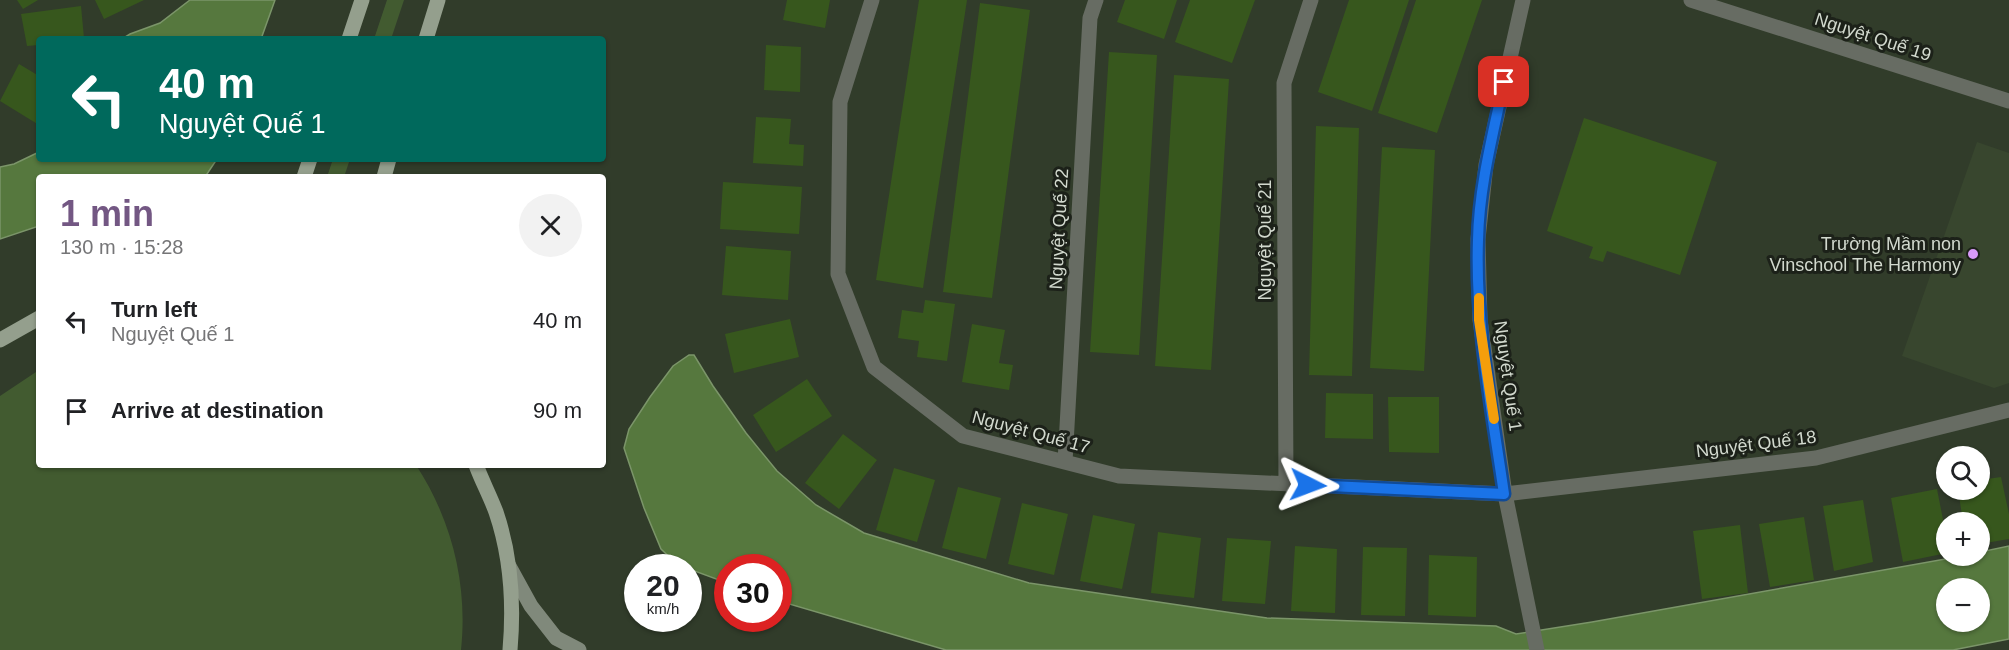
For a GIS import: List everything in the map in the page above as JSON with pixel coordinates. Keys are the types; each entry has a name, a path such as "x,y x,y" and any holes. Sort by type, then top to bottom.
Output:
{"main road":[{"path":"350,36 362,0"},
{"path":"427,36 438,0"},
{"path":"0,340 36,320"},
{"path":"477,468 496,512 509,566 513,621 510,650"},
{"path":"509,566 531,606 556,638 579,650"}],"street":[{"name":"Nguyệt Quế 17","path":"872,0 840,102 838,274 874,367 963,436 1119,476 1504,494"},
{"name":"Nguyệt Quế 22","path":"1065,462 1090,18 1096,0"},
{"name":"Nguyệt Quế 21","path":"1286,484 1284,83 1311,0"},
{"name":"Nguyệt Quế 1","path":"1522,0 1486,165 1478,239 1479,320 1504,494 1537,650"},
{"name":"Nguyệt Quế 19","path":"1691,0 2009,101"},
{"name":"Nguyệt Quế 18","path":"1504,494 1816,458 2009,410"}],"shaded area":[{"path":"190,0 275,0 262,36 127,36 160,23"},
{"path":"387,0 404,0 392,36 375,36"},
{"name":"Trường Mầm non Vinschool The Harmony","path":"1977,142 2009,153 2009,383 1994,388 1902,356"},
{"path":"36,153 36,162 215,162 207,174 36,174 36,227 0,239 0,167 14,164"},
{"path":"332,162 349,162 345,174 328,174"},
{"path":"689,355 694,355 746,433 777,471 816,505 864,533 1029,583 1267,618 1496,626 1516,634 1936,561 1936,566 1990,566 1990,550 2009,546 2009,639 1953,650 946,650 792,605 792,554 714,554 714,578 702,574 702,554 666,554 661,549 644,508 624,448 629,429 673,366"},
{"path":"36,372 36,468 418,468 439,508 455,554 462,601 461,650 0,650 0,396"}],"building":[{"path":"17,0 38,0 23,9"},
{"path":"95,0 144,0 104,19"},
{"path":"787,0 830,0 825,28 783,20"},
{"path":"919,0 967,0 923,288 876,280"},
{"path":"1125,0 1177,0 1164,39 1117,22"},
{"path":"1190,0 1255,0 1232,63 1175,42"},
{"path":"1349,0 1409,0 1372,111 1318,92"},
{"path":"1416,0 1482,0 1437,133 1378,113"},
{"path":"980,3 1030,10 992,298 943,292"},
{"path":"81,6 84,36 36,36 36,45 27,46 21,14"},
{"path":"766,45 801,47 800,92 764,90"},
{"path":"1109,52 1157,55 1139,355 1090,352"},
{"path":"19,64 36,74 36,123 0,101"},
{"path":"1174,75 1229,79 1211,370 1155,366"},
{"path":"756,117 791,119 789,144 804,145 803,166 753,163"},
{"path":"1584,118 1717,162 1680,275 1607,251 1603,262 1589,258 1593,247 1547,231"},
{"path":"1316,126 1359,128 1352,376 1309,375"},
{"path":"1382,147 1435,150 1424,371 1370,368"},
{"path":"723,182 802,187 799,234 720,229"},
{"path":"726,246 791,251 788,300 722,295"},
{"path":"925,300 955,304 947,361 917,357 919,341 898,338 902,310 923,313"},
{"path":"790,319 799,357 734,373 725,334"},
{"path":"972,324 1005,330 999,363 1013,365 1009,390 962,382"},
{"path":"807,379 832,416 776,452 753,415"},
{"path":"1326,393 1373,394 1373,439 1325,438"},
{"path":"1388,397 1439,397 1439,453 1389,452"},
{"path":"843,434 877,460 839,509 805,483"},
{"path":"894,468 935,480 917,542 876,530"},
{"path":"2001,477 2009,514 2009,539 1990,542 1990,512 1961,512 1960,500 1990,500 1990,479"},
{"path":"958,487 1001,498 986,559 942,548"},
{"path":"1936,489 1936,500 1939,500 1942,512 1936,512 1936,555 1903,562 1891,498"},
{"path":"1863,500 1873,562 1834,571 1823,506"},
{"path":"1022,503 1068,514 1054,575 1008,564"},
{"path":"1093,515 1135,524 1122,589 1080,581"},
{"path":"1804,517 1814,580 1770,587 1759,524"},
{"path":"1740,525 1748,593 1702,599 1693,531"},
{"path":"1158,532 1201,538 1194,598 1151,593"},
{"path":"1227,538 1271,541 1265,604 1222,601"},
{"path":"1295,546 1337,549 1335,613 1291,611"},
{"path":"1363,547 1407,548 1405,616 1361,615"},
{"path":"1429,555 1477,557 1476,617 1428,615"}],"slow traffic":[{"path":"1479,298 1479,320 1494,419"}],"place":[{"name":"Trường Mầm non Vinschool The Harmony","path":"1973,254"}],"route":[{"path":"1308,485 1504,494 1479,320 1478,239 1486,165 1504,82"}]}
